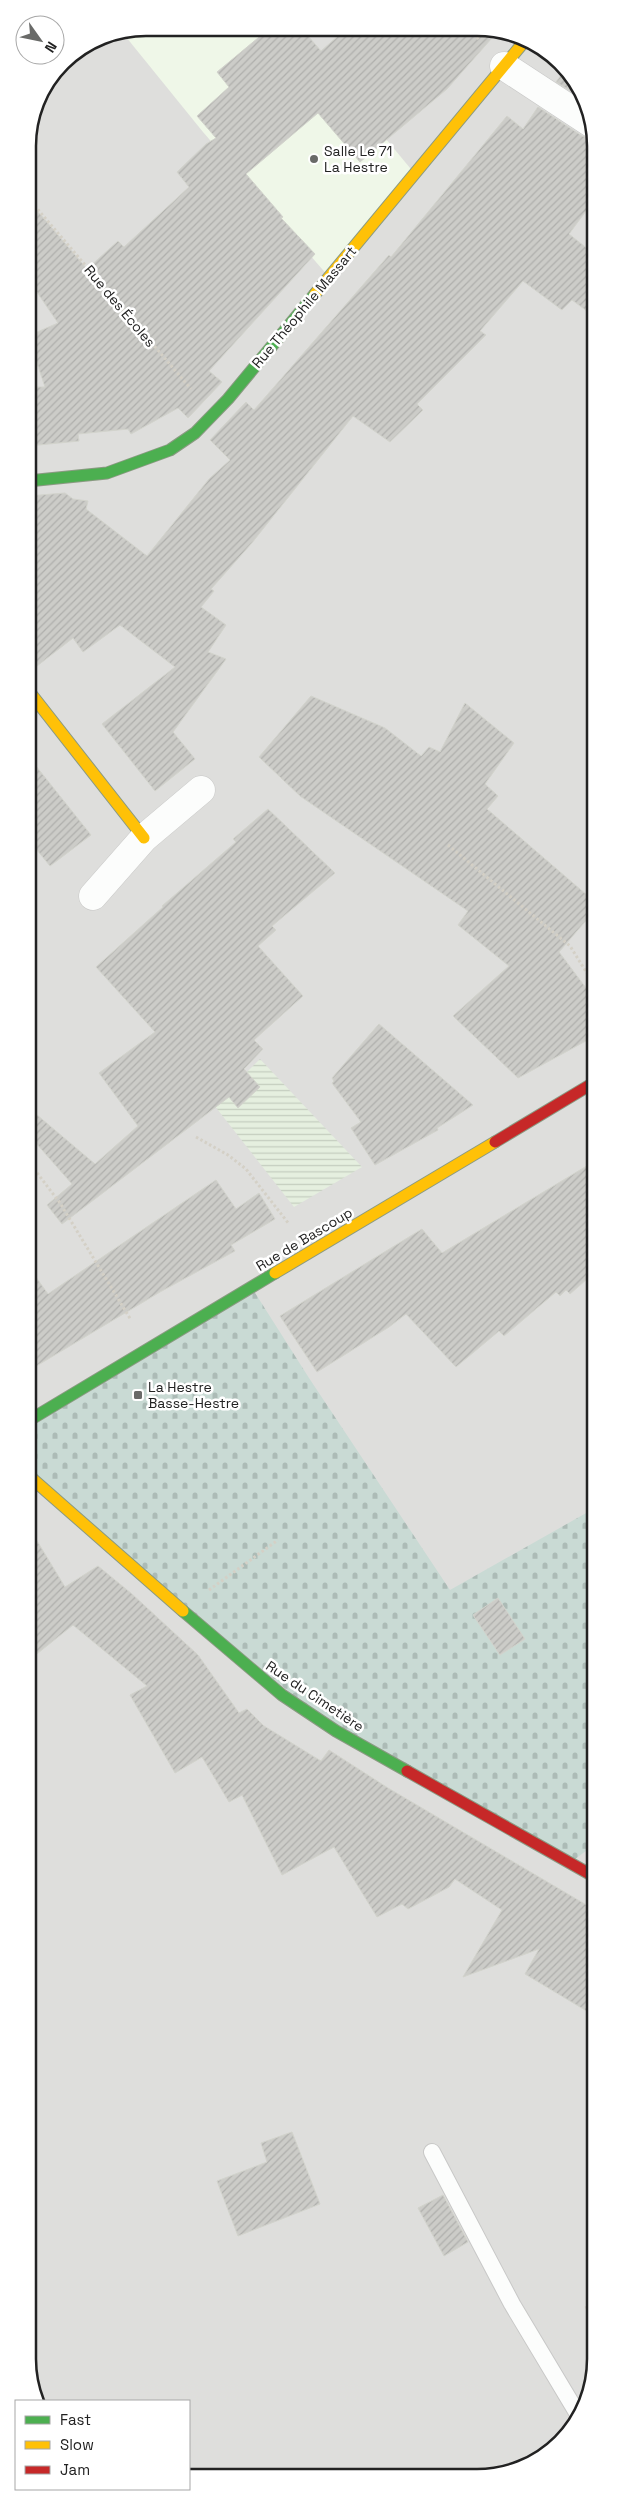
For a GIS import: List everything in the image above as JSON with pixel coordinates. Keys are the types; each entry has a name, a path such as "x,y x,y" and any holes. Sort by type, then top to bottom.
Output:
{"street":[{"name":"Rue Théophile Massart","path":"36,480 107,473 170,450 195,433 228,399 521,46"},
{"path":"504,66 583,118"},
{"path":"36,700 144,838"},
{"path":"92,896 144,838 201,790"},
{"name":"Rue de Bascoup","path":"36,1416 587,1087"},
{"name":"Rue du Cimetière","path":"36,1482 181,1610 282,1695 336,1731 587,1872"}],"lane":[{"path":"432,2152 512,2304 574,2408"}],"path":[{"name":"Rue des Écoles","path":"36,207 212,414"},
{"path":"448,845 570,946 587,973"},
{"path":"196,1137 228,1155 246,1169 310,1253"},
{"path":"36,1171 60,1202 149,1349"},
{"path":"181,1610 278,1540"}],"shaded area":[{"path":"146,36 484,36 498,38 532,51 544,59 559,74 575,98 585,125 587,146 587,2366 581,2394 568,2420 555,2437 532,2454 512,2463 491,2468 190,2469 190,2400 45,2400 37,2373 36,139 42,111 59,79 85,55 111,42"},
{"name":"Salle Le 71 La Hestre","path":"146,36 301,36 415,174 329,277 203,132 127,38"},
{"path":"260,1059 362,1167 294,1207 214,1105"}],"green space":[{"path":"252,1288 309,1378 450,1590 587,1513 587,1850 570,1863 336,1731 36,1482 36,1416"}],"building":[{"path":"260,36 308,36 321,51 338,36 493,37 447,89 360,162 318,113 246,174 283,217 281,218 315,254 209,371 222,382 188,418 178,408 131,434 128,429 78,434 79,441 36,445 36,387 45,387 36,360 36,333 58,323 36,291 36,209 87,269 118,241 124,247 189,187 177,172 206,144 216,138 197,116 229,87 217,72"},
{"path":"560,76 571,91 556,82"},
{"path":"538,107 582,136 586,137 587,210 569,234 587,248 587,311 572,300 562,310 523,281 480,331 486,335 417,404 423,410 390,442 353,416 251,544 211,589 214,591 201,607 226,625 208,652 226,659 173,732 195,759 155,791 102,724 175,667 120,625 83,652 73,638 36,667 36,495 65,493 73,499 88,501 86,509 147,556 209,479 230,460 210,440 246,402 254,410 389,255 391,257 507,116 523,129"},
{"path":"311,696 385,728 421,756 429,747 440,752 465,703 514,743 485,784 498,796 487,809 587,895 587,919 559,952 587,989 587,1040 518,1078 453,1016 509,966 458,925 468,911 300,796 259,757"},
{"path":"36,766 91,835 50,866 36,849"},
{"path":"268,809 335,873 272,926 276,930 258,946 303,996 254,1040 263,1049 244,1069 260,1087 238,1108 229,1097 62,1224 47,1205 72,1184 36,1143 36,1114 95,1164 138,1126 99,1073 155,1032 96,967 162,906 236,842 233,839"},
{"path":"379,1024 473,1105 437,1128 438,1130 375,1165 351,1128 361,1122 332,1083 334,1081 332,1078"},
{"path":"587,1166 587,1279 570,1294 566,1290 560,1296 556,1292 504,1336 499,1331 456,1367 406,1314 389,1327 317,1372 280,1316 422,1229 442,1253"},
{"path":"216,1180 236,1209 259,1193 275,1219 231,1245 235,1251 160,1292 36,1366 36,1277 48,1294"},
{"path":"36,1539 65,1587 98,1566 132,1594 198,1655 239,1713 247,1709 264,1726 321,1761 329,1750 388,1788 587,1905 587,2011 525,1974 539,1949 463,1977 502,1910 455,1879 449,1887 408,1909 402,1904 377,1917 334,1847 282,1875 242,1795 229,1802 202,1757 175,1773 130,1695 147,1686 73,1625 36,1655"},
{"path":"498,1598 525,1639 500,1655 473,1615"},
{"path":"292,2132 320,2204 238,2236 217,2181 267,2162 261,2143"},
{"path":"443,2195 468,2242 444,2256 418,2208"}],"traffic: fast":[{"path":"36,480 107,473 170,450 195,433 228,399 315,294"},
{"path":"36,1416 275,1273"},
{"path":"183,1611 282,1695 336,1731 407,1771"}],"traffic: slow":[{"path":"315,294 521,46"},
{"path":"36,700 144,838"},
{"path":"275,1273 495,1142"},
{"path":"36,1482 183,1611"}],"traffic: jam":[{"path":"495,1142 587,1087"},
{"path":"407,1771 587,1872"}],"place":[{"name":"Salle Le 71 La Hestre","path":"314,159"},
{"name":"La Hestre Basse-Hestre","path":"138,1395"}]}
